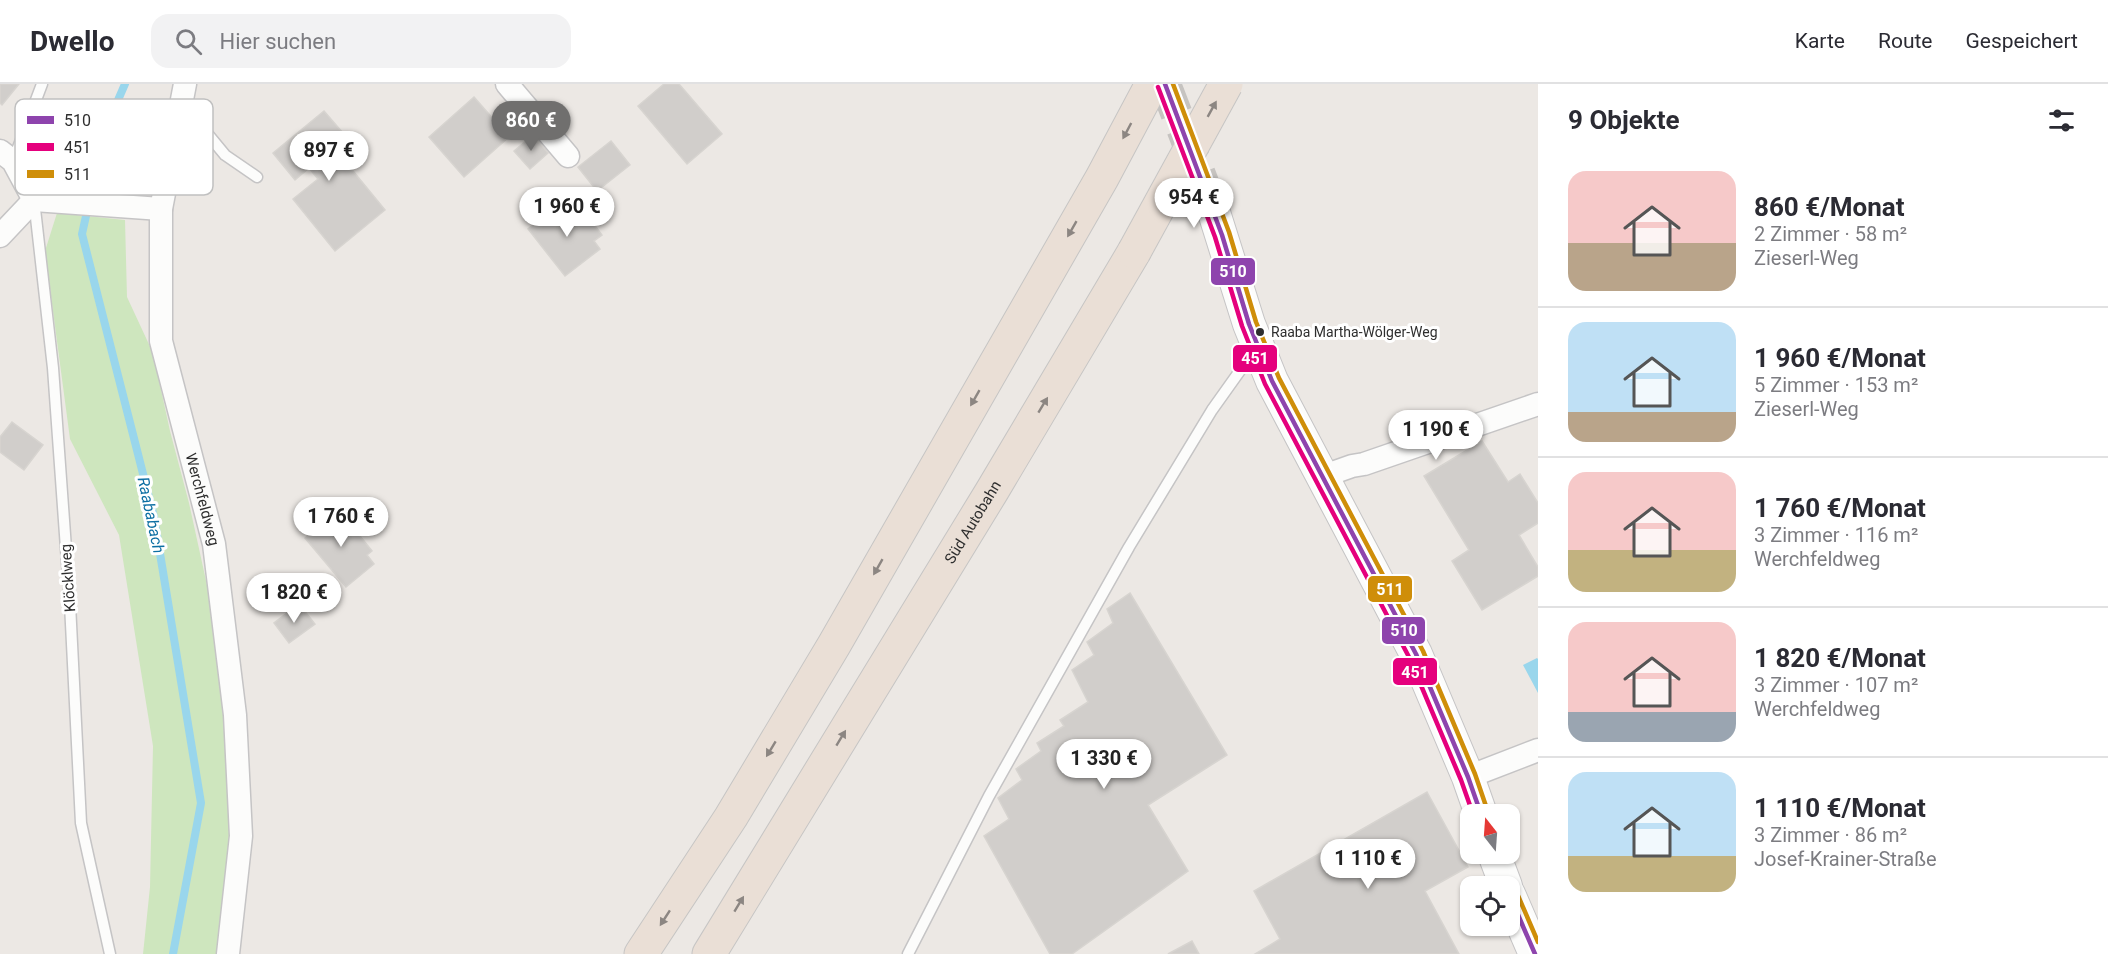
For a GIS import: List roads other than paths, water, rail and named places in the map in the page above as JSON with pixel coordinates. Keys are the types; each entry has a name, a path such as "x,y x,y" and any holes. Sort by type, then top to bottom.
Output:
{"highway":[{"path":"641,954 731,817 834,645 1102,178 1152,84"},
{"name":"Süd Autobahn","path":"709,954 992,491 1134,252 1226,84"}],"main road":[{"path":"1212,207 1257,345 1272,381 1416,654 1477,804"},
{"path":"1520,919 1535,954"}],"street":[{"path":"507,84 568,156"},
{"path":"7,156 15,169"},
{"path":"31,195 34,200"},
{"name":"Werchfeldweg","path":"163,195 160,209 161,341 214,544 235,715 241,836 228,954"},
{"path":"0,236 34,200 160,209"},
{"path":"1321,477 1538,404"},
{"path":"1468,777 1538,750"}],"lane":[{"path":"35,99 42,84"},
{"path":"213,137 225,155 257,177"},
{"path":"7,156 15,140"},
{"name":"Klöcklweg","path":"34,200 53,368 70,604 81,823 110,954"},
{"path":"908,954 989,796 1130,547 1212,410 1257,345"}],"water":[{"path":"1538,659 1538,693 1523,665"}],"waterway":[{"name":"Raababach","path":"118,99 125,84"},
{"name":"Raababach","path":"91,195 82,234 154,517 201,803 173,954"}],"tunnel":[{"path":"1165,84 1212,206"}],"place":[{"name":"Raaba Martha-Wölger-Weg","path":"1260,332"}]}
